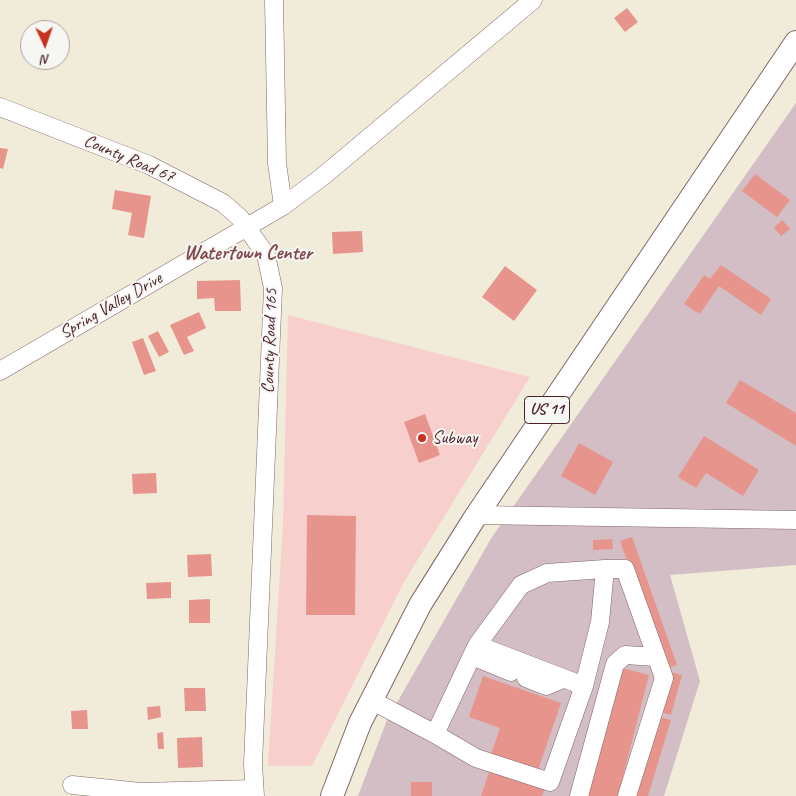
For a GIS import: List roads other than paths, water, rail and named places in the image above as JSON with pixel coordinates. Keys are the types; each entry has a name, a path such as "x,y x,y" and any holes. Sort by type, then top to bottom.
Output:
{"main road":[{"name":"US 11","path":"332,796 360,723 420,605 477,514 796,42"}],"street":[{"path":"274,0 277,163 283,206"},
{"path":"248,227 283,206 322,177 533,0"},
{"name":"County Road 67","path":"0,107 149,165 223,203 248,227"},
{"name":"Spring Valley Drive","path":"0,370 248,227"},
{"name":"County Road 165","path":"248,227 266,255 273,288 253,764 255,793"},
{"path":"477,514 796,520"},
{"path":"371,700 476,758 550,782 584,686 600,622 605,569"},
{"path":"435,734 474,651 520,585 547,573 625,569 664,678 628,796"},
{"path":"474,651 518,675 546,686 563,679"},
{"path":"474,651 584,686"},
{"path":"579,796 615,664 626,655 656,657"},
{"path":"72,785 141,792 255,793"}],"place":[{"name":"Subway","path":"422,438"}],"district":[{"name":"Watertown Center","path":"248,254"}]}
